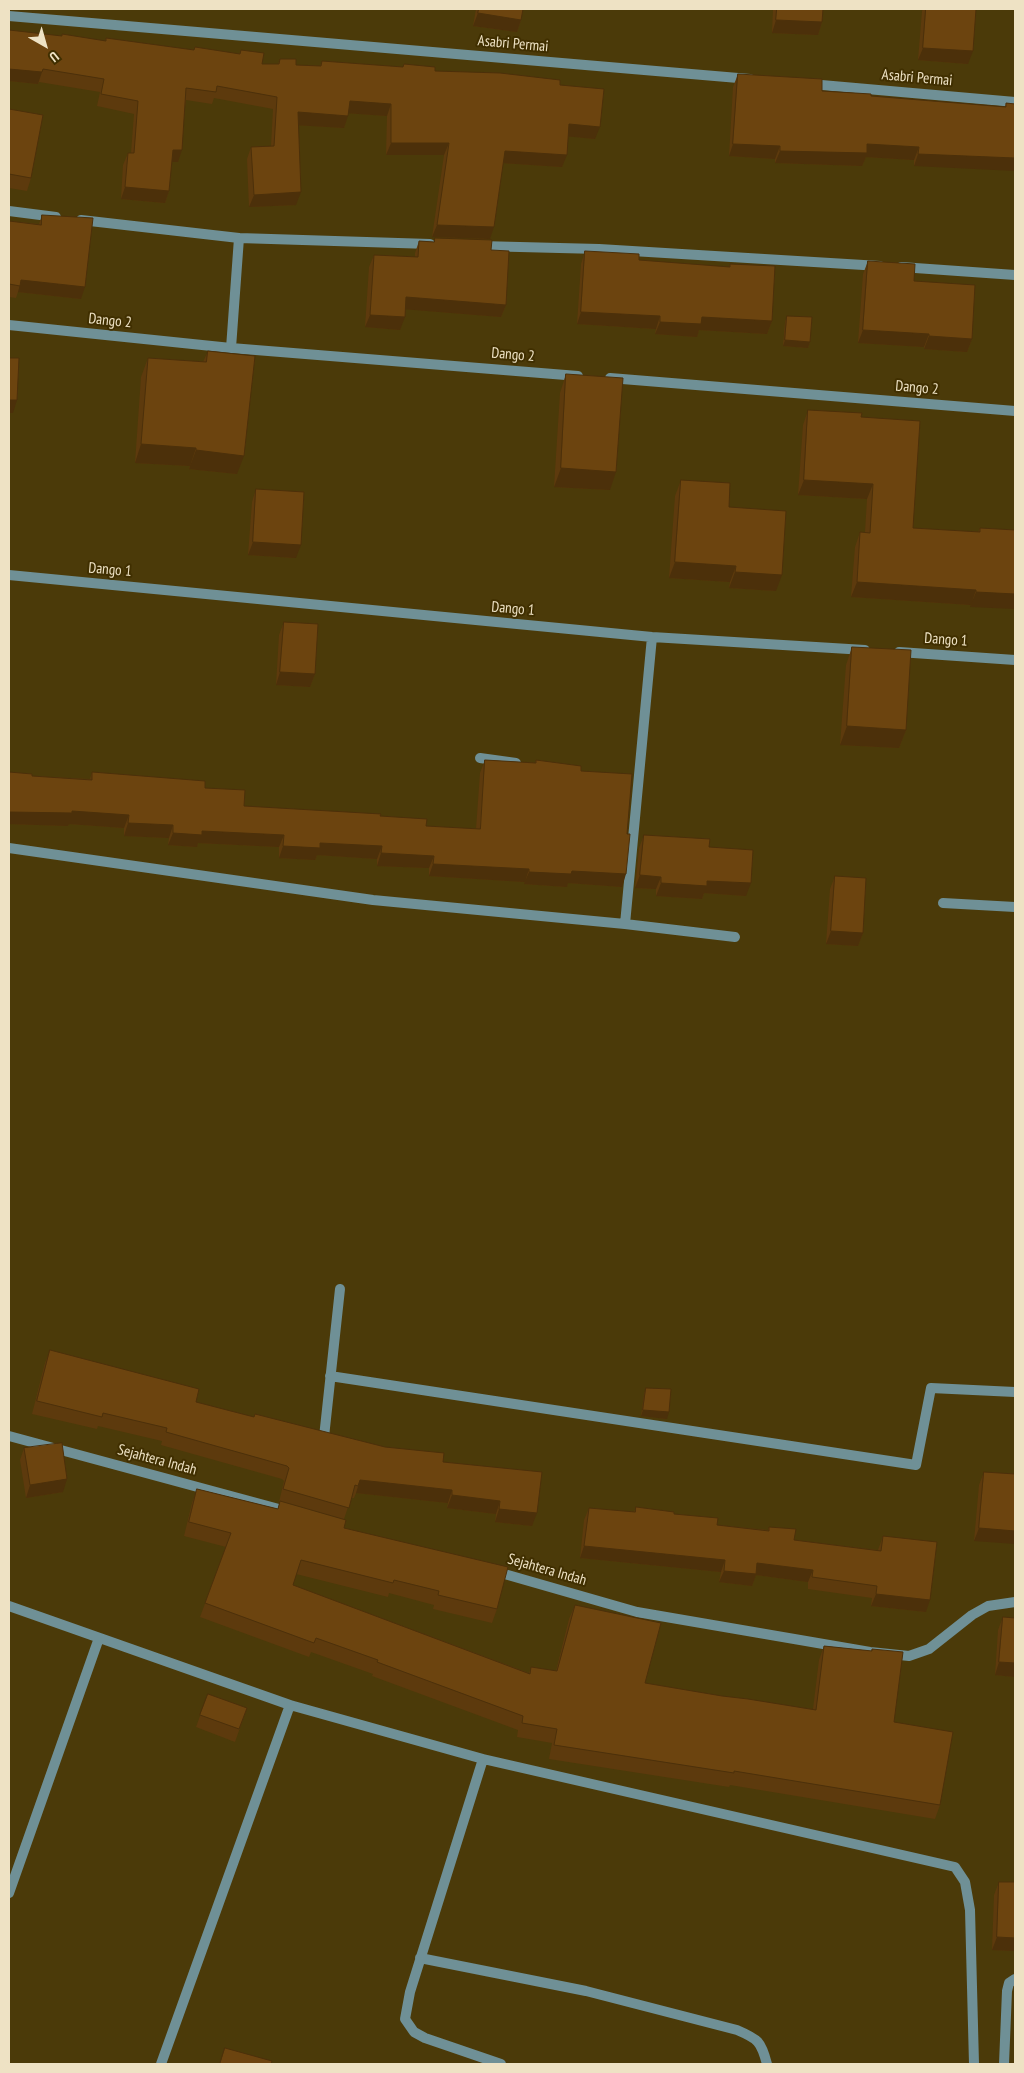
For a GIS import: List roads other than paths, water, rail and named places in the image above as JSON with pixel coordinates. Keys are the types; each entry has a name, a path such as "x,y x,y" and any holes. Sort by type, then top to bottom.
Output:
{"street":[{"name":"Asabri Permai","path":"9,16 759,80"},
{"name":"Asabri Permai","path":"798,83 1015,102"},
{"path":"9,211 239,238 440,244"},
{"path":"231,348 239,238"},
{"path":"470,245 599,249 1015,275"},
{"name":"Dango 2","path":"9,325 231,348 1015,410"},
{"name":"Dango 1","path":"9,575 652,637 1015,660"},
{"path":"625,924 633,780 652,637"},
{"path":"480,758 530,765"},
{"path":"9,848 372,900 625,924 735,937"},
{"path":"943,903 1015,907"},
{"path":"324,1437 340,1289"},
{"path":"330,1376 916,1465 931,1388 1015,1392"},
{"name":"Sejahtera Indah","path":"9,1436 297,1514"},
{"name":"Sejahtera Indah","path":"484,1568 637,1612 870,1652 910,1656 928,1649 972,1615 988,1606 1015,1602"},
{"path":"9,1606 290,1705 483,1759 955,1867 965,1882 970,1910 974,2064"},
{"path":"9,1893 99,1638"},
{"path":"161,2064 290,1705"},
{"path":"483,1759 420,1958 410,1992 405,2019 414,2032 425,2038 501,2064"},
{"path":"420,1958 586,1991 737,2030 755,2038 763,2047 766,2064"},
{"path":"1004,2064 1007,1991 1009,1983 1015,1979"}]}
